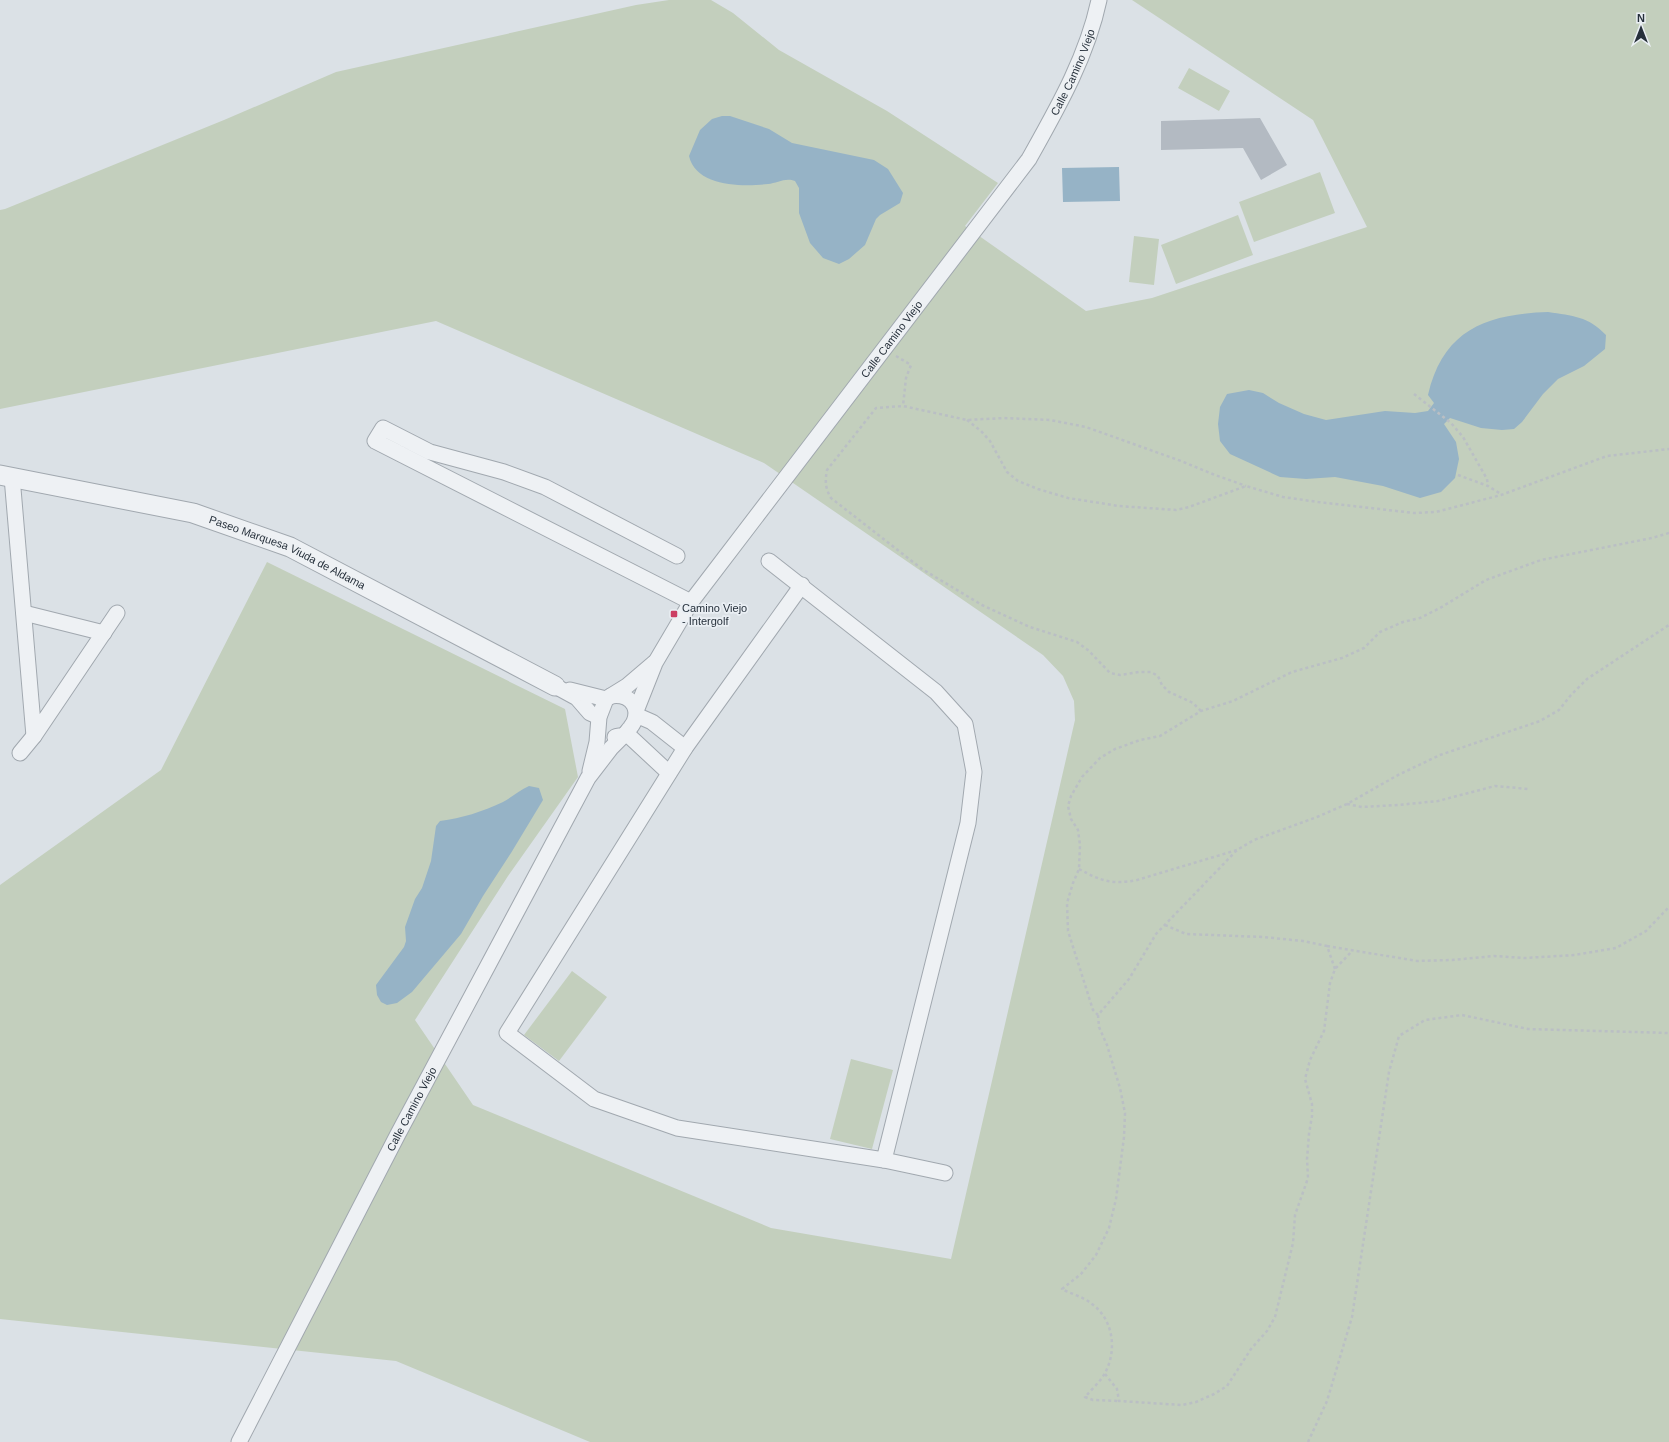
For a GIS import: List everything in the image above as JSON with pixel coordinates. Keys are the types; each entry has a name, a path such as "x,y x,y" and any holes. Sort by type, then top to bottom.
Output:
{"street":[{"name":"Calle Camino Viejo","path":"636,713 655,663 691,602 1029,159 1066,91 1096,18 1099,0"},
{"path":"677,556 545,488 510,474 430,452 383,428 375,441 691,602"},
{"path":"6,476 24,613 34,736"},
{"name":"Paseo Marquesa Viuda de Aldama","path":"6,476 193,513 290,547 577,698 599,722"},
{"path":"769,560 936,692 965,724 974,772 968,823 884,1160"},
{"path":"802,586 685,748 507,1033 594,1099 677,1128 884,1160 945,1173"},
{"path":"24,613 104,633"},
{"path":"20,753 34,736 117,613"},
{"name":"Calle Camino Viejo","path":"609,698 655,663"},
{"name":"Paseo Marquesa Viuda de Aldama","path":"555,686 591,697 609,698"},
{"path":"619,695 628,698 633,704 636,713 632,724 625,734 614,737 604,733 599,722 609,698 619,695"},
{"path":"636,713 652,722 685,748"},
{"name":"Calle Camino Viejo","path":"588,778 597,742 599,722"},
{"name":"Calle Camino Viejo","path":"239,1442 398,1134 588,778 611,748 625,734"},
{"path":"625,734 669,773"}],"path":[{"path":"885,348 911,365 906,378 903,406"},
{"path":"1414,394 1451,424 1463,437 1487,479 1488,486"},
{"path":"1201,711 1193,703 1169,692 1162,685 1158,676 1150,672 1120,675 1110,673 1078,642 1030,627 982,605 922,569 831,498 826,490 825,480 827,470 876,408 903,406 967,420 1004,418 1042,420 1086,426 1182,461 1215,475 1246,486 1283,496 1414,513 1436,512 1501,494 1607,456 1669,449"},
{"path":"967,420 981,431 990,441 1000,461 1008,472 1018,481 1068,498 1119,506 1176,510 1189,507 1246,486"},
{"path":"1458,475 1488,486 1501,494"},
{"path":"1353,950 1336,969 1330,983 1324,1031 1310,1060 1305,1079 1312,1104 1307,1159 1308,1178 1295,1215 1293,1243 1276,1317 1267,1331 1251,1350 1227,1386 1196,1402 1182,1405 1093,1400 1085,1397 1105,1374 1111,1358 1113,1341 1106,1319 1092,1303 1062,1289 1081,1274 1096,1255 1109,1228 1119,1175 1124,1137 1125,1113 1120,1088 1108,1045 1099,1027 1098,1015 1093,1010 1068,931 1067,903 1079,869 1080,845 1078,830 1071,819 1068,806 1071,796 1082,777 1100,758 1115,749 1140,740 1160,736 1201,711 1233,701 1292,672 1342,658 1364,648 1380,632 1403,622 1420,618 1440,608 1486,580 1541,560 1652,538 1669,533"},
{"path":"1079,869 1104,881 1120,883 1137,880 1237,850 1254,840 1317,818 1347,804 1398,775 1440,755 1540,722 1559,710 1571,694 1587,679 1669,625"},
{"path":"1347,804 1362,807 1438,801 1495,786 1528,789"},
{"path":"1098,1015 1129,979 1148,946 1165,925 1237,850"},
{"path":"1165,925 1186,934 1263,937 1303,941 1417,961 1452,960 1494,956 1525,958 1575,955 1616,948 1646,931 1669,907"},
{"path":"1327,946 1336,969"},
{"path":"1308,1442 1327,1401 1352,1317 1389,1072 1398,1036 1425,1020 1462,1015 1528,1029 1669,1033"},
{"path":"1105,1374 1116,1389 1119,1401"}],"green space":[{"path":"669,0 711,0 733,13 779,50 887,111 998,183 965,226 1086,311 1152,298 1367,227 1313,120 1132,0 1669,0 1669,1442 590,1442 396,1361 0,1319 0,885 161,770 267,562 565,709 578,777 508,876 415,1020 473,1105 771,1228 951,1259 1075,720 1074,701 1063,676 1043,655 764,463 436,321 0,409 0,210 224,120 336,72 636,5"},
{"path":"1189,68 1230,91 1219,111 1178,88"},
{"path":"1320,172 1335,213 1254,242 1239,202"},
{"path":"1238,215 1253,255 1176,284 1161,245"},
{"path":"1134,236 1159,239 1154,285 1129,282"},
{"path":"572,971 607,997 559,1061 524,1035"},
{"path":"851,1059 893,1070 872,1149 830,1139"}],"water":[{"path":"722,116 730,116 769,129 792,143 874,160 888,169 903,193 900,203 876,219 865,245 849,259 839,264 823,258 810,243 799,213 799,188 795,181 788,180 758,185 734,185 710,179 701,174 693,166 689,156 700,130 712,119"},
{"path":"1119,167 1120,201 1063,202 1062,168"},
{"path":"1548,312 1580,318 1593,324 1606,335 1605,349 1584,366 1558,379 1543,394 1522,422 1514,429 1502,430 1481,428 1450,418 1444,424 1456,442 1459,459 1455,478 1441,492 1420,498 1383,486 1335,477 1306,479 1280,477 1230,454 1220,441 1218,424 1220,407 1227,394 1249,390 1263,393 1279,403 1304,414 1326,420 1385,411 1415,413 1428,411 1434,403 1428,395 1435,373 1444,355 1456,341 1470,330 1487,322 1526,313"},
{"path":"529,786 539,788 543,800 461,934 412,992 397,1003 387,1005 381,1002 377,995 376,985 404,947 406,941 405,927 415,899 422,888 431,861 436,826 440,821 480,812 495,806"}],"building":[{"path":"1260,118 1287,165 1261,180 1243,148 1161,150 1161,121"}],"place":[{"name":"Camino Viejo - Intergolf","path":"674,614"}]}
